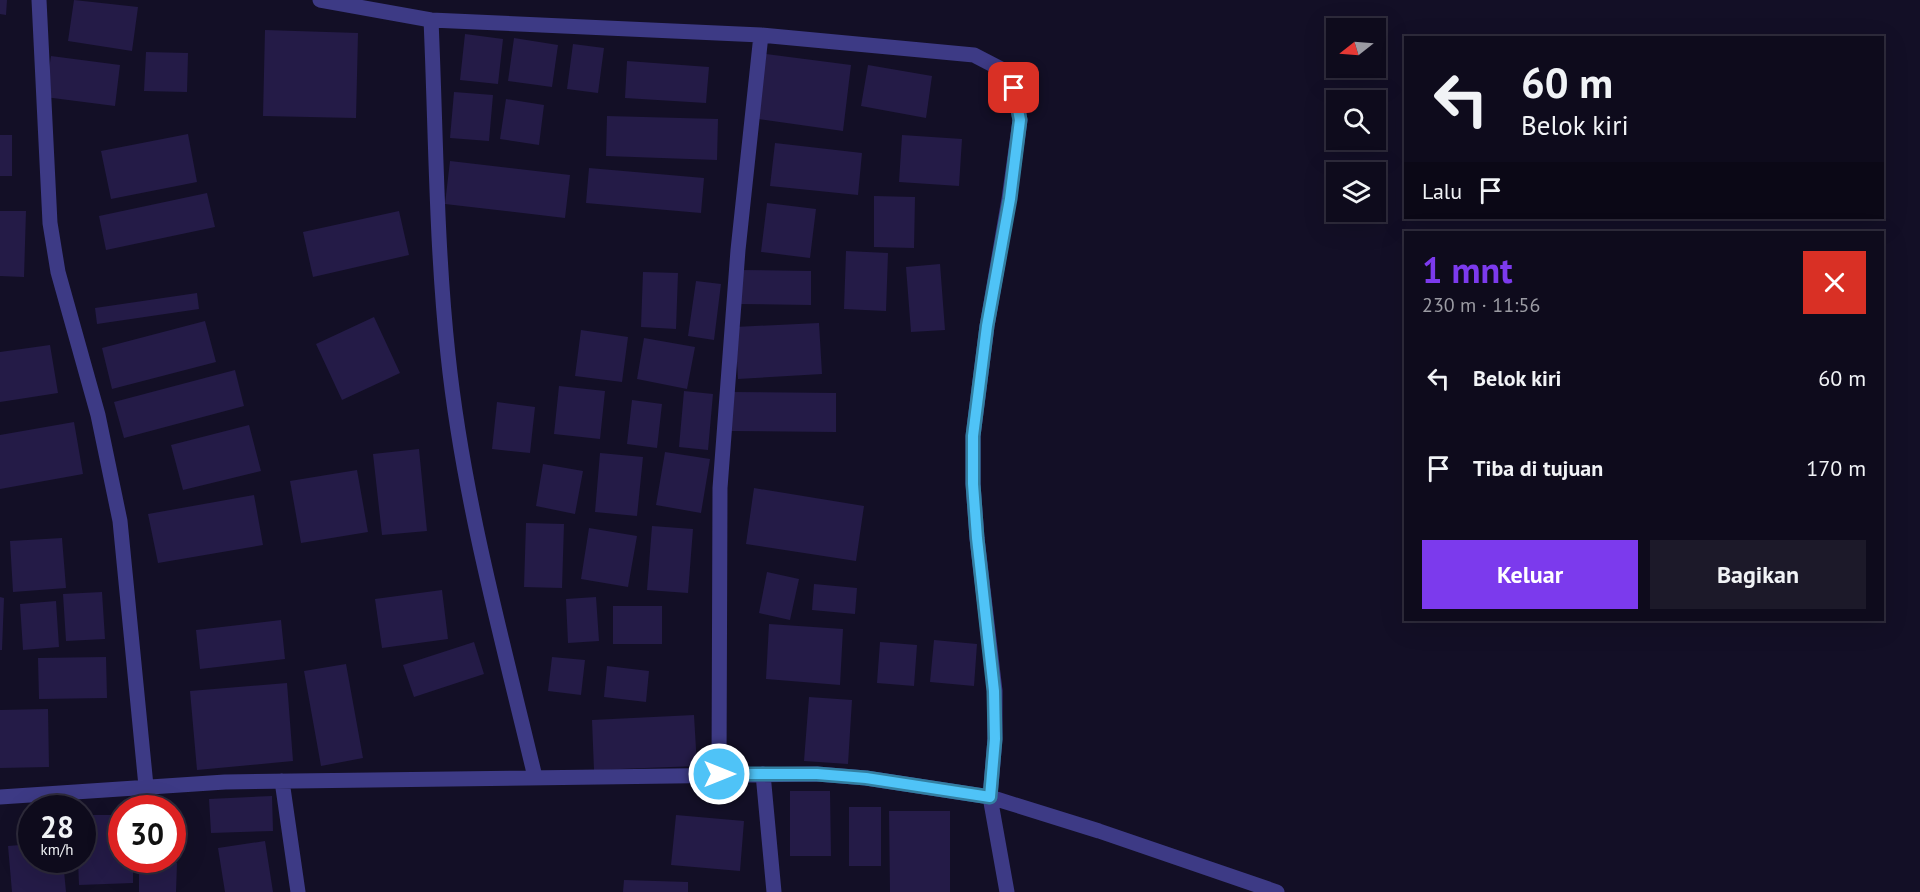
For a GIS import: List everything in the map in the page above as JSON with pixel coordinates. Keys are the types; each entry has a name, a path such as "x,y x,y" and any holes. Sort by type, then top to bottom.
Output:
{"street":[{"path":"39,0 50,223 58,272 98,415 120,520 146,786"},
{"path":"320,0 431,20 761,35 974,55 1001,69 1014,88 1020,120 1010,199 987,326 973,436 973,484 994,691 995,739 990,797 1007,892"},
{"path":"431,20 440,232 453,389 476,525 535,777"},
{"path":"719,774 720,488 738,250 761,35"},
{"path":"0,797 146,786 282,781 719,774 866,778 990,797 1099,831 1277,892"},
{"path":"763,774 774,892"},
{"path":"282,781 298,892"}],"building":[{"path":"0,0 7,0 6,15 0,14"},
{"path":"74,0 138,7 132,51 68,41"},
{"path":"265,30 358,33 356,118 263,116"},
{"path":"465,34 503,39 498,84 460,80"},
{"path":"514,38 558,45 552,87 508,81"},
{"path":"573,44 604,48 598,93 567,89"},
{"path":"146,52 188,53 187,92 144,91"},
{"path":"766,54 851,65 843,131 758,119"},
{"path":"51,56 120,65 115,106 45,97"},
{"path":"627,61 709,67 706,103 625,98"},
{"path":"868,65 932,76 926,118 861,106"},
{"path":"454,92 493,95 489,141 450,138"},
{"path":"506,99 544,105 539,145 500,139"},
{"path":"607,116 718,119 717,160 606,156"},
{"path":"188,134 197,182 111,199 101,151"},
{"path":"0,135 12,135 12,176 0,176"},
{"path":"902,135 962,139 959,186 899,182"},
{"path":"775,143 862,153 858,195 770,186"},
{"path":"450,161 570,175 565,218 445,204"},
{"path":"589,168 704,178 701,213 586,203"},
{"path":"207,193 215,227 106,250 99,216"},
{"path":"874,196 915,197 914,248 874,247"},
{"path":"767,203 816,209 810,258 761,252"},
{"path":"0,211 26,211 24,277 0,276"},
{"path":"399,211 409,255 313,277 303,232"},
{"path":"846,251 888,253 886,311 844,309"},
{"path":"940,264 945,330 911,332 906,267"},
{"path":"737,270 811,271 811,305 737,304"},
{"path":"643,272 678,273 676,329 641,327"},
{"path":"696,281 721,284 714,340 688,336"},
{"path":"197,293 199,309 97,324 95,308"},
{"path":"374,317 400,373 342,400 316,344"},
{"path":"205,321 216,362 112,389 102,348"},
{"path":"819,323 822,374 738,379 735,327"},
{"path":"581,330 628,337 622,382 575,376"},
{"path":"644,338 695,347 687,389 637,379"},
{"path":"50,345 58,393 0,402 0,352"},
{"path":"235,370 244,406 124,438 114,402"},
{"path":"559,386 605,391 600,439 554,434"},
{"path":"684,391 713,394 708,450 679,447"},
{"path":"730,392 836,393 836,432 730,431"},
{"path":"632,400 662,404 657,448 627,444"},
{"path":"497,402 535,407 530,453 492,449"},
{"path":"74,422 83,474 0,489 0,435"},
{"path":"249,425 261,471 183,490 171,445"},
{"path":"419,449 427,531 382,535 373,454"},
{"path":"665,452 710,459 701,513 656,505"},
{"path":"600,453 643,457 637,516 595,512"},
{"path":"543,464 583,471 575,514 536,506"},
{"path":"357,470 368,532 301,543 290,481"},
{"path":"754,488 864,506 856,561 746,544"},
{"path":"254,495 263,545 158,563 148,514"},
{"path":"526,523 564,524 562,588 524,587"},
{"path":"652,526 693,529 688,593 647,590"},
{"path":"589,528 637,536 628,587 581,579"},
{"path":"62,538 66,588 13,592 10,541"},
{"path":"767,572 799,579 790,620 759,613"},
{"path":"814,584 857,588 855,614 812,610"},
{"path":"442,590 448,639 382,648 375,599"},
{"path":"102,592 105,639 66,641 63,594"},
{"path":"0,597 4,598 2,650 0,650"},
{"path":"596,597 599,641 568,643 566,599"},
{"path":"56,601 59,647 23,650 20,604"},
{"path":"613,606 662,606 662,644 613,644"},
{"path":"281,620 285,659 200,669 196,630"},
{"path":"769,624 843,629 840,685 766,679"},
{"path":"934,640 977,644 974,686 930,682"},
{"path":"474,642 484,674 414,697 403,665"},
{"path":"880,642 917,645 914,686 877,683"},
{"path":"106,657 107,698 39,699 38,658"},
{"path":"552,657 585,660 581,695 548,691"},
{"path":"346,664 363,758 321,766 304,671"},
{"path":"607,666 649,671 646,702 604,697"},
{"path":"287,683 293,761 197,770 190,691"},
{"path":"809,697 852,700 848,764 804,761"},
{"path":"48,709 49,767 0,768 0,710"},
{"path":"694,715 697,766 594,770 592,720"},
{"path":"790,791 830,791 831,856 790,856"},
{"path":"272,796 273,831 211,833 209,799"},
{"path":"849,807 881,807 881,866 849,866"},
{"path":"889,811 950,811 950,892 890,892"},
{"path":"96,815 108,815 108,873 133,873 133,883 79,885 79,873 96,873"},
{"path":"676,815 744,821 740,871 671,865"},
{"path":"265,841 273,892 225,892 218,848"},
{"path":"18,845 18,873 64,873 66,892 12,892 8,846"},
{"path":"139,873 177,873 176,892 139,892"},
{"path":"624,880 688,882 688,892 623,892"}],"route":[{"path":"719,774 817,774 866,778 990,797 995,739 994,691 990,635 977,538 973,484 973,436 987,326 1010,199 1020,120 1014,88"}]}
